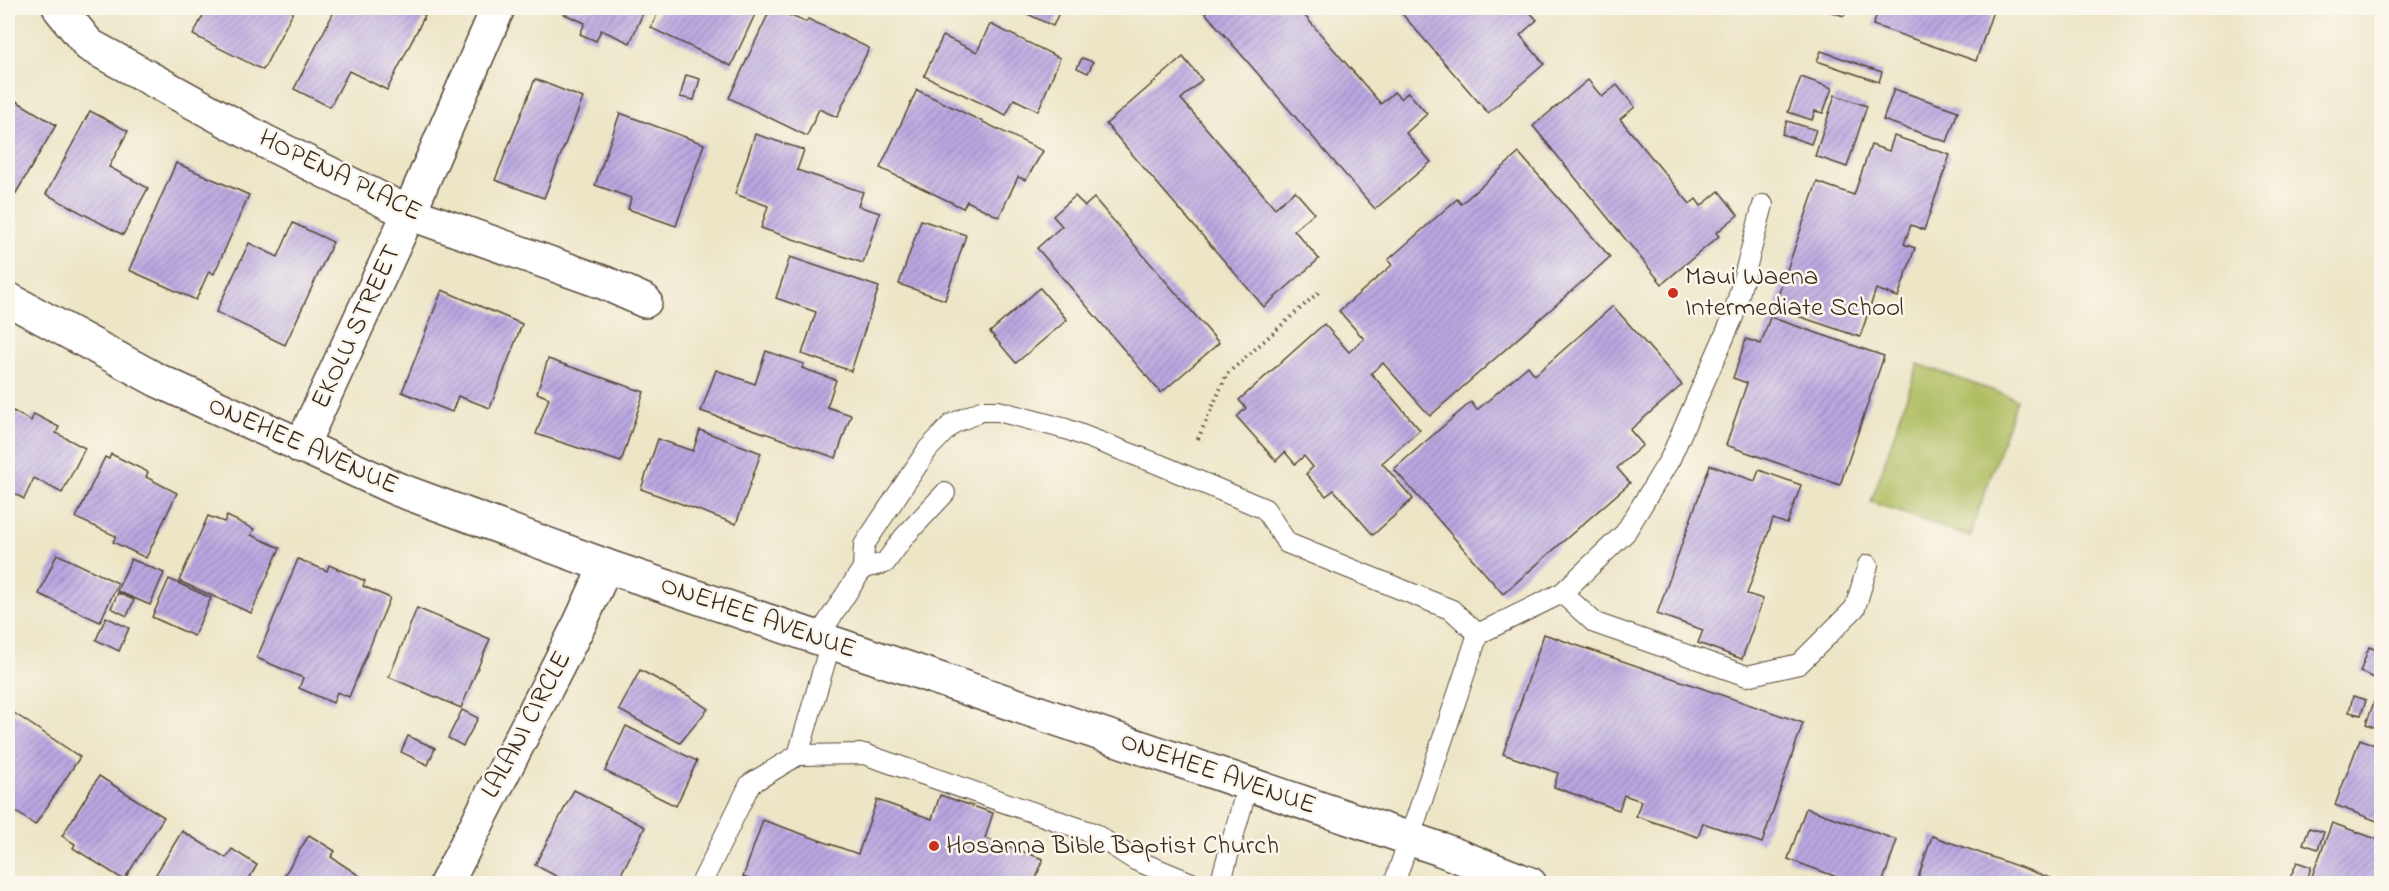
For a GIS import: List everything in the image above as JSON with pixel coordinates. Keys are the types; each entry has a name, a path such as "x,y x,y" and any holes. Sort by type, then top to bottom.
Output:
{"street":[{"name":"EKOLU STREET","path":"301,447 409,213 498,8"},
{"name":"HOPENA PLACE","path":"60,9 89,45 264,141 409,213 594,279 645,301"},
{"name":"ONEHEE AVENUE","path":"8,299 157,380 397,489 606,566 1411,840 1530,884"},
{"name":"LALANI CIRCLE","path":"446,884 580,623 606,566"}],"lane":[{"path":"1394,884 1411,840 1478,634 1562,593 1625,532 1670,459 1733,317 1763,205"},
{"path":"798,754 824,640 863,568 864,545 939,434 966,416 981,411 998,411 1076,433 1158,464 1265,509 1287,543 1452,610 1478,634"},
{"path":"863,568 885,563 904,537 945,493"},
{"path":"1562,593 1595,623 1747,676 1798,664 1855,608 1868,565"},
{"path":"701,884 750,784 798,754 864,754 1093,833 1135,860 1194,884"},
{"path":"1220,884 1248,784"}],"path":[{"path":"1198,439 1227,374 1321,291"}],"green space":[{"path":"1918,364 2017,399 1970,537 1871,502"}],"building":[{"path":"207,8 295,8 263,70 193,35"},
{"path":"336,8 410,8 425,15 387,90 349,71 330,107 294,89"},
{"path":"564,8 645,8 630,43 601,30 596,41 580,34 585,23 562,13"},
{"path":"660,8 758,8 731,66 651,28"},
{"path":"771,8 806,22 808,19 869,48 837,117 819,109 807,136 729,98"},
{"path":"1015,8 1061,8 1053,26"},
{"path":"1201,8 1298,8 1381,104 1394,92 1401,99 1408,92 1427,114 1406,133 1431,162 1375,209"},
{"path":"1397,8 1497,8 1500,12 1505,8 1526,8 1537,20 1520,35 1544,64 1488,113"},
{"path":"1592,8 1604,8 1597,13"},
{"path":"1820,8 1847,8 1844,16"},
{"path":"1879,8 1994,8 1976,61 1873,25"},
{"path":"990,24 1060,58 1038,111 1014,99 1006,115 924,76 943,36 977,52"},
{"path":"1821,51 1882,72 1879,82 1817,61"},
{"path":"1183,57 1202,80 1181,99 1275,208 1295,191 1314,213 1294,230 1319,259 1264,307 1106,124"},
{"path":"1082,58 1093,62 1088,73 1077,68"},
{"path":"686,75 700,79 694,100 680,97"},
{"path":"1801,77 1832,88 1823,113 1815,111 1812,120 1788,112"},
{"path":"535,79 583,98 544,198 495,180"},
{"path":"1588,80 1602,97 1617,85 1635,107 1620,119 1690,204 1696,199 1701,206 1719,191 1738,215 1716,233 1719,236 1662,284 1533,126"},
{"path":"1894,89 1958,111 1947,142 1883,120"},
{"path":"917,90 1043,151 1026,180 1018,177 999,217 967,201 963,208 880,168"},
{"path":"1835,95 1867,106 1847,167 1815,156"},
{"path":"8,96 56,125 13,198 8,194"},
{"path":"90,111 128,131 109,167 148,188 123,235 46,194"},
{"path":"620,113 704,144 676,226 628,209 631,198 595,185"},
{"path":"1787,121 1816,130 1811,144 1782,134"},
{"path":"755,134 804,150 797,170 863,192 858,206 880,213 863,263 761,228 768,206 735,194"},
{"path":"1894,136 1950,155 1924,230 1911,225 1904,244 1915,248 1898,297 1876,289 1860,337 1774,308 1817,182 1854,195 1871,145 1889,151"},
{"path":"1519,153 1610,257 1430,416 1383,363 1371,373 1420,430 1382,463 1413,499 1373,535 1334,490 1326,496 1306,474 1313,467 1304,456 1295,464 1285,452 1276,461 1237,417 1246,408 1239,400 1324,324 1349,352 1364,339 1339,311 1392,265 1388,260 1457,199 1461,204"},
{"path":"176,163 249,195 214,274 209,271 196,300 129,270"},
{"path":"1075,196 1085,206 1094,198 1219,343 1161,393 1037,248 1062,226 1053,216"},
{"path":"921,220 966,235 945,300 899,284"},
{"path":"293,223 333,242 285,345 216,312 249,243 278,257"},
{"path":"790,257 879,287 851,371 802,354 816,312 776,298"},
{"path":"1040,288 1067,320 1016,363 990,332"},
{"path":"442,290 522,324 490,408 458,396 452,412 402,392"},
{"path":"1613,306 1682,385 1630,430 1643,445 1617,468 1630,483 1503,594 1394,469 1471,402 1477,410 1528,366 1535,375"},
{"path":"1770,317 1884,356 1840,485 1726,445 1747,383 1733,378 1746,339 1761,344"},
{"path":"766,351 804,364 802,368 836,380 827,407 851,415 836,458 701,411 716,370 755,384"},
{"path":"548,359 644,392 621,462 536,434 549,398 537,393"},
{"path":"13,411 31,421 34,414 59,427 56,433 85,448 62,493 34,478 24,499 8,490 8,421"},
{"path":"700,430 761,453 736,524 641,489 658,439 693,451"},
{"path":"111,454 148,472 146,477 177,493 146,558 113,542 116,536 76,518 105,457 109,459"},
{"path":"1710,465 1755,481 1759,470 1801,485 1787,524 1773,519 1747,594 1763,599 1742,659 1698,643 1703,630 1657,614"},
{"path":"208,516 224,522 227,516 254,529 251,535 280,548 251,613 179,581"},
{"path":"57,554 118,583 100,622 39,594"},
{"path":"131,559 164,573 150,605 117,591"},
{"path":"298,559 327,571 329,565 365,581 363,586 390,598 349,697 337,692 333,703 299,688 303,678 257,658"},
{"path":"169,579 211,598 194,636 152,617"},
{"path":"118,593 134,600 127,616 111,608"},
{"path":"417,608 490,639 461,708 389,677"},
{"path":"106,617 129,628 119,651 96,640"},
{"path":"1544,634 1803,723 1762,843 1703,823 1698,837 1636,816 1641,801 1624,795 1619,810 1554,787 1558,773 1503,754"},
{"path":"2369,647 2382,652 2382,681 2360,672"},
{"path":"640,670 689,696 708,709 680,743 619,710"},
{"path":"2382,683 2382,730 2366,724"},
{"path":"2353,696 2366,700 2361,715 2349,712"},
{"path":"462,710 478,718 463,746 448,738"},
{"path":"11,711 80,757 35,825 8,806 8,716"},
{"path":"626,726 697,761 676,806 605,771"},
{"path":"408,736 435,748 428,765 401,752"},
{"path":"2360,739 2382,748 2382,823 2335,805"},
{"path":"99,776 164,817 124,880 73,848 75,844 62,836"},
{"path":"574,790 645,827 616,884 571,884 535,865"},
{"name":"Hosanna Bible Baptist Church","path":"940,795 993,813 985,838 1043,859 1034,884 763,884 743,877 763,820 858,854 877,800 932,819"},
{"path":"1806,808 1897,840 1882,884 1856,884 1788,859"},
{"path":"2332,823 2382,841 2382,872 2379,871 2376,881 2381,884 2309,884"},
{"path":"2309,828 2324,832 2318,849 2303,844"},
{"path":"182,831 226,858 232,849 257,865 246,884 150,884"},
{"path":"309,835 335,851 331,857 372,884 279,884"},
{"path":"1932,836 2065,883 2065,884 1916,884"},
{"path":"2297,862 2311,867 2306,884 2290,878"}],"place":[{"name":"Maui Waena Intermediate School","path":"1673,293"},
{"name":"Hosanna Bible Baptist Church","path":"934,846"}]}
